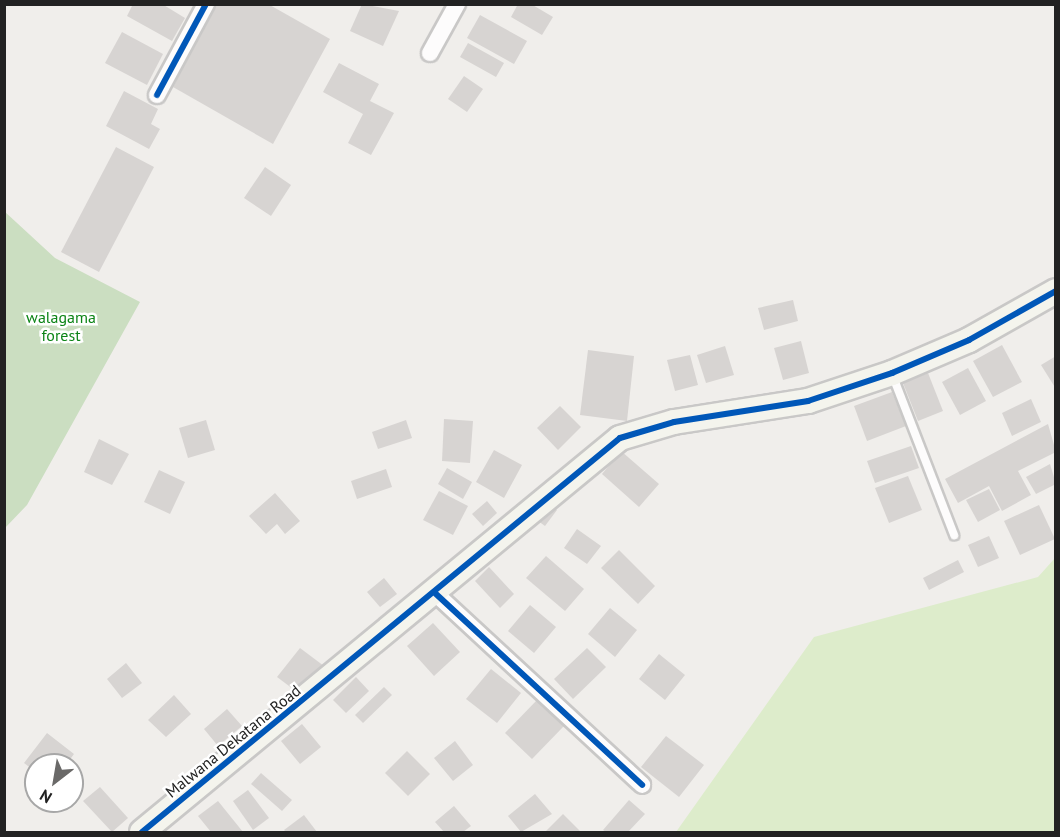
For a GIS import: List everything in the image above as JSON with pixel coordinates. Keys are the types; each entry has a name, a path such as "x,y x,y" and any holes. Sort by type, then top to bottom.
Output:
{"street":[{"path":"157,95 206,4"},
{"path":"430,53 457,4"},
{"name":"Malwana Dekatana Road","path":"142,832 436,594 555,487 620,438 674,422 808,401 892,373 969,340 1056,291"},
{"path":"436,594 642,785"}],"lane":[{"path":"892,373 954,535"}],"green space":[{"name":"walagama forest","path":"4,211 55,258 140,302 27,505 5,528"},
{"path":"1055,558 1055,832 676,832 814,637 1038,577"}],"building":[{"path":"133,4 162,4 185,18 172,41 127,16"},
{"path":"216,4 268,4 330,39 273,144 173,87"},
{"path":"362,4 399,11 383,46 350,31"},
{"path":"518,4 531,4 553,17 542,35 511,17"},
{"path":"480,15 527,41 514,64 467,38"},
{"path":"122,32 163,54 147,85 105,63"},
{"path":"468,43 504,63 496,77 460,57"},
{"path":"339,63 379,84 370,101 394,113 371,155 348,143 363,114 323,92"},
{"path":"464,76 483,89 467,112 448,99"},
{"path":"124,91 158,109 151,124 160,129 149,149 106,126"},
{"path":"116,147 154,167 99,272 61,252"},
{"path":"265,167 291,185 271,216 244,198"},
{"path":"793,300 798,321 764,330 758,308"},
{"path":"801,341 809,373 783,380 774,348"},
{"path":"1002,345 1022,382 993,397 973,361"},
{"path":"725,346 734,375 706,383 697,355"},
{"path":"588,350 634,356 627,421 580,415"},
{"path":"690,355 698,385 675,391 667,360"},
{"path":"1056,356 1056,389 1041,365"},
{"path":"968,368 986,401 960,415 942,382"},
{"path":"928,373 943,411 918,421 903,383"},
{"path":"892,392 906,426 867,441 854,406"},
{"path":"1031,399 1041,422 1012,436 1002,413"},
{"path":"560,406 581,427 558,450 537,428"},
{"path":"444,419 473,421 470,463 442,461"},
{"path":"206,420 215,450 188,458 179,428"},
{"path":"406,420 412,438 378,449 372,432"},
{"path":"1048,424 1056,452 1018,471 1031,495 1002,511 989,486 958,503 945,479"},
{"path":"99,439 129,454 112,485 84,472"},
{"path":"911,446 919,468 875,483 867,461"},
{"path":"494,450 522,465 504,498 476,482"},
{"path":"621,451 659,484 639,507 602,474"},
{"path":"1050,464 1056,484 1036,494 1026,477"},
{"path":"447,468 472,482 463,499 438,484"},
{"path":"386,469 392,487 357,499 351,481"},
{"path":"159,470 185,482 170,514 144,502"},
{"path":"908,476 922,510 889,523 875,488"},
{"path":"989,489 1000,510 978,522 966,500"},
{"path":"439,491 468,506 453,535 423,520"},
{"path":"275,493 300,521 285,534 277,524 266,534 249,516"},
{"path":"487,501 497,513 483,526 472,514"},
{"path":"547,501 557,510 545,526 534,518"},
{"path":"1039,505 1055,539 1020,555 1004,521"},
{"path":"577,529 601,546 587,564 564,548"},
{"path":"989,536 999,558 978,567 968,545"},
{"path":"619,550 655,586 638,604 601,568"},
{"path":"546,556 584,589 565,611 526,578"},
{"path":"958,560 964,572 929,590 923,578"},
{"path":"489,567 514,594 500,608 475,581"},
{"path":"384,578 397,594 380,607 367,592"},
{"path":"530,605 556,627 534,653 508,631"},
{"path":"610,608 637,630 615,657 588,634"},
{"path":"433,623 460,652 434,676 407,646"},
{"path":"300,648 328,669 305,698 277,677"},
{"path":"587,648 606,667 573,699 554,679"},
{"path":"659,654 685,675 665,700 639,679"},
{"path":"126,663 142,683 122,698 107,679"},
{"path":"491,669 521,693 497,723 466,699"},
{"path":"356,677 369,691 346,713 333,700"},
{"path":"384,687 392,695 363,723 355,715"},
{"path":"174,695 191,714 166,737 148,720"},
{"path":"537,700 564,726 532,759 505,733"},
{"path":"227,709 242,726 218,746 204,729"},
{"path":"302,724 321,747 300,764 281,741"},
{"path":"47,733 73,753 32,753"},
{"path":"666,736 704,765 679,797 641,767"},
{"path":"455,741 473,765 453,781 434,758"},
{"path":"407,751 430,774 408,796 385,773"},
{"path":"261,773 292,800 282,811 251,784"},
{"path":"100,787 128,818 112,832 84,800"},
{"path":"248,790 269,818 253,830 233,801"},
{"path":"535,794 552,814 521,832 508,816"},
{"path":"629,800 645,814 628,832 603,830"},
{"path":"218,801 243,832 211,832 198,816"},
{"path":"454,806 471,826 463,832 444,832 435,822"},
{"path":"563,814 581,832 546,831"},
{"path":"304,815 317,832 286,832 284,830"}],"cycle path":[{"path":"157,95 206,4"},
{"path":"142,832 620,438 674,422 808,401 892,373 969,340 1056,291"},
{"path":"436,594 642,785"}]}
